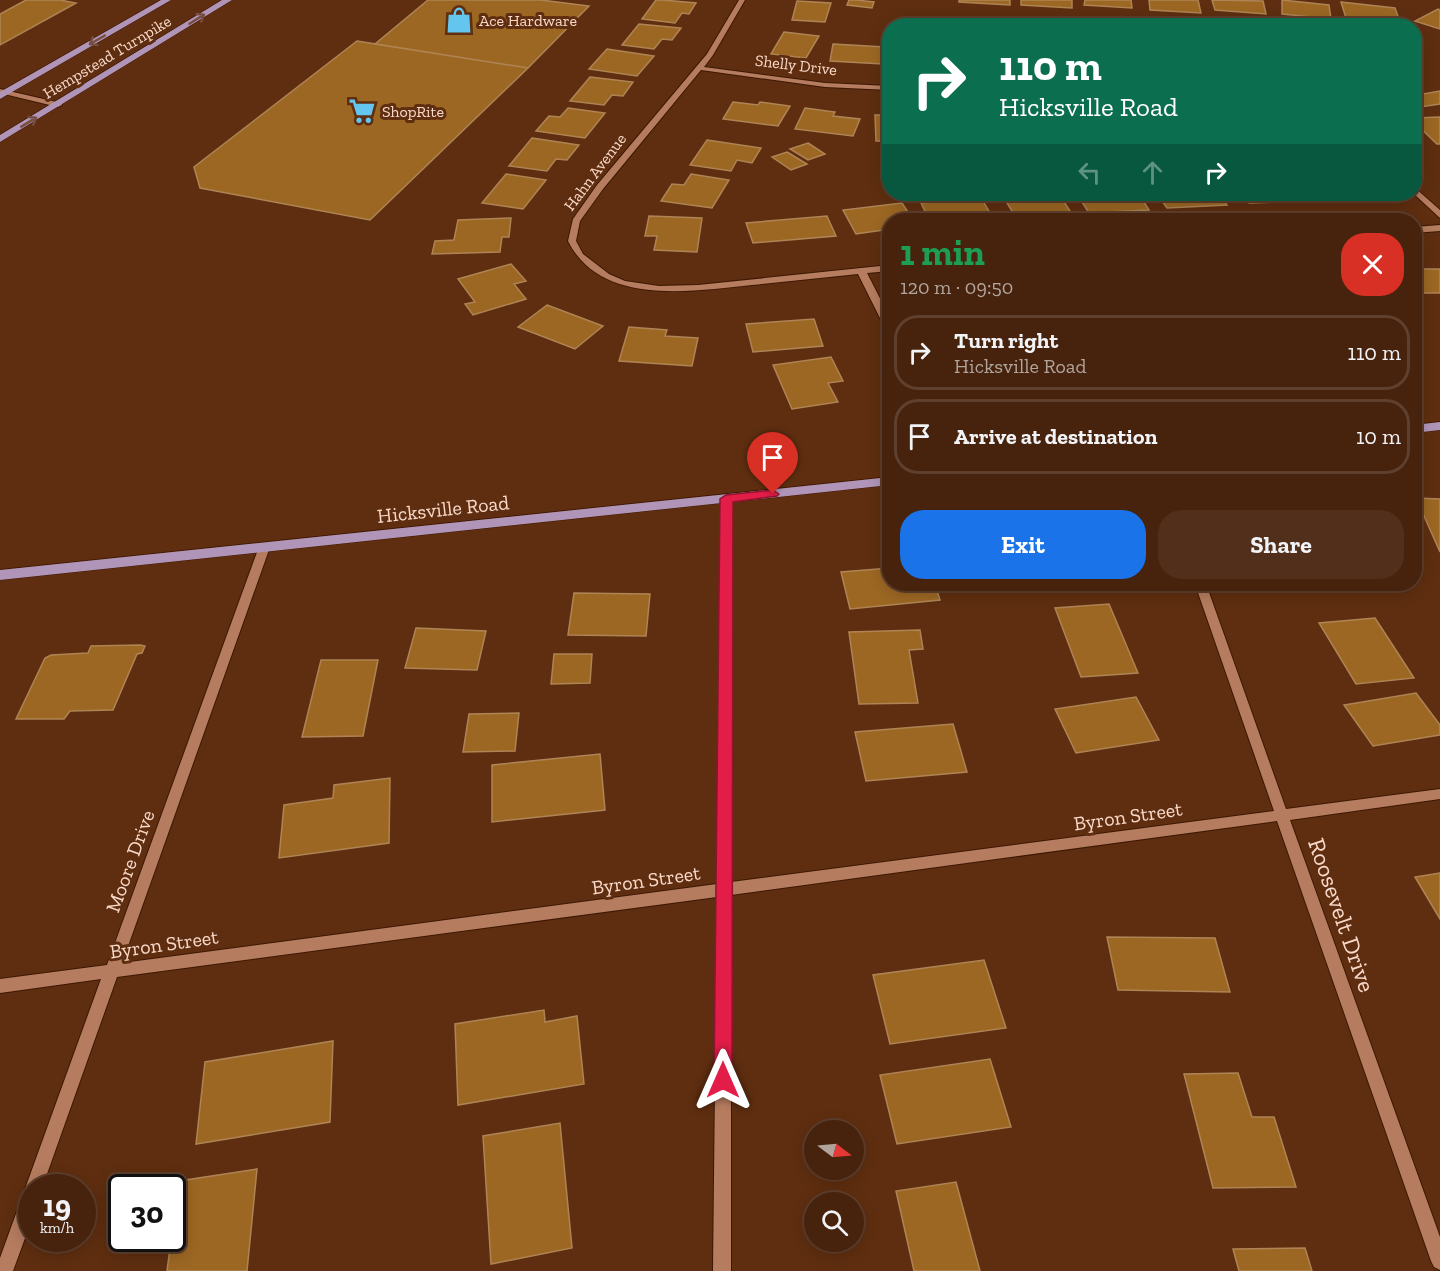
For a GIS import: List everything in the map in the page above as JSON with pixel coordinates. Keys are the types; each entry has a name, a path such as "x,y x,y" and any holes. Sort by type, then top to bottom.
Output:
{"main road":[{"name":"Hempstead Turnpike","path":"2,93 167,0"},
{"name":"Hempstead Turnpike","path":"0,139 228,0"},
{"path":"1422,428 1440,426"},
{"name":"Hicksville Road","path":"0,575 882,482"}],"street":[{"name":"Hahn Avenue","path":"742,0 710,55 600,188 576,221 573,241 579,255 606,276 623,283 659,289 698,288 882,269"},
{"name":"Shelly Drive","path":"699,68 825,85 882,88"},
{"path":"2,93 58,105"},
{"path":"1422,197 1440,215"},
{"path":"1422,229 1440,228"},
{"path":"861,271 882,312"},
{"path":"722,1271 726,499"},
{"name":"Moore Drive","path":"39,1174 264,547"},
{"name":"Roosevelt Drive","path":"1202,591 1440,1261"},
{"name":"Byron Street","path":"0,986 1440,794"},
{"path":"4,1271 18,1233"}],"building":[{"path":"26,0 60,0 76,3 0,45 0,14"},
{"path":"428,0 541,0 589,6 528,68 375,44"},
{"path":"656,0 696,3 689,14 682,13 675,23 642,19"},
{"path":"849,0 874,2 872,8 847,5"},
{"path":"959,0 1010,0 1010,5 959,2"},
{"path":"1021,0 1072,0 1072,8 1021,5"},
{"path":"1085,0 1131,0 1132,8 1084,5"},
{"path":"1149,0 1198,0 1201,13 1150,10"},
{"path":"1212,0 1263,1 1266,14 1215,10"},
{"path":"1282,0 1329,5 1331,18 1321,18 1282,14"},
{"path":"797,1 831,3 825,22 792,20"},
{"path":"1341,2 1395,8 1399,18 1346,18"},
{"path":"1440,10 1440,29 1422,23 1421,18"},
{"path":"639,24 681,28 672,40 662,39 654,49 622,45"},
{"path":"784,32 819,36 806,58 771,54"},
{"path":"357,41 528,68 370,220 200,188 194,167"},
{"path":"833,44 882,47 882,64 830,61"},
{"path":"607,49 654,56 637,76 589,69"},
{"path":"590,77 633,82 623,96 612,95 604,105 570,101"},
{"path":"1440,91 1440,104 1422,107 1422,93"},
{"path":"733,102 758,105 760,102 790,106 778,126 723,119"},
{"path":"568,108 605,113 585,138 536,131 549,116 560,117"},
{"path":"805,108 835,112 833,116 860,119 853,136 795,129"},
{"path":"875,115 882,115 882,141 876,141"},
{"path":"1440,117 1440,144 1437,144 1422,130 1422,118"},
{"path":"532,138 579,145 567,160 556,159 547,171 509,166"},
{"path":"707,140 761,148 752,163 737,160 731,171 690,165"},
{"path":"808,143 825,154 808,160 790,149"},
{"path":"787,152 807,164 791,170 772,157"},
{"path":"506,174 546,180 523,209 482,203"},
{"path":"691,174 729,180 712,208 661,201 672,184 684,185"},
{"path":"983,201 990,213 926,213 921,203"},
{"path":"1006,201 1064,201 1071,213 1013,213"},
{"path":"1081,201 1143,201 1149,210 1089,213"},
{"path":"1162,201 1224,201 1227,205 1167,208"},
{"path":"1247,201 1304,201 1249,203"},
{"path":"902,203 908,213 882,213 882,230 856,234 843,210"},
{"path":"649,216 702,218 697,252 654,250 657,236 645,236"},
{"path":"827,216 836,236 753,243 746,223"},
{"path":"511,218 509,237 502,237 500,252 432,254 435,241 454,240 458,220"},
{"path":"511,264 526,281 514,284 526,299 473,315 465,304 475,302 458,279"},
{"path":"1422,269 1440,269 1440,293 1422,293"},
{"path":"547,305 603,326 575,349 518,327"},
{"path":"814,319 823,346 753,352 746,324"},
{"path":"629,327 667,330 665,336 698,338 692,366 619,361"},
{"path":"831,357 843,381 828,383 838,402 792,409 773,365"},
{"path":"1422,498 1440,499 1440,552 1422,512"},
{"path":"882,569 882,591 937,591 940,600 850,609 841,572"},
{"path":"574,593 650,594 646,636 568,635"},
{"path":"1109,604 1138,673 1081,677 1055,608"},
{"path":"1375,618 1414,678 1356,684 1319,623"},
{"path":"416,628 486,631 477,670 405,668"},
{"path":"920,630 923,649 909,650 918,703 859,704 849,632"},
{"path":"91,646 145,646 142,653 137,654 113,710 70,711 64,719 16,719 45,658 51,655 88,653"},
{"path":"554,654 592,654 590,683 551,684"},
{"path":"321,660 378,660 363,736 302,737"},
{"path":"1416,693 1440,725 1440,735 1373,746 1344,705"},
{"path":"1136,697 1159,740 1076,753 1055,709"},
{"path":"519,713 515,751 463,752 469,714"},
{"path":"953,724 967,772 866,781 855,732"},
{"path":"600,754 605,810 492,822 492,765"},
{"path":"390,778 389,843 279,858 284,805 333,798 334,785"},
{"path":"1440,873 1440,919 1415,877"},
{"path":"1107,937 1215,938 1230,992 1118,990"},
{"path":"984,960 1006,1028 890,1044 873,975"},
{"path":"544,1010 545,1022 577,1016 584,1084 458,1105 455,1024"},
{"path":"333,1041 330,1122 196,1144 205,1062"},
{"path":"990,1059 1011,1127 897,1144 880,1075"},
{"path":"1238,1073 1252,1117 1274,1117 1296,1187 1213,1188 1184,1074"},
{"path":"560,1123 572,1248 491,1264 483,1136"},
{"path":"257,1169 247,1271 167,1271 170,1252 186,1252 186,1180"},
{"path":"956,1182 980,1271 914,1271 896,1191"},
{"path":"1305,1248 1312,1271 1239,1271 1233,1249"}],"place":[{"name":"Ace Hardware","path":"459,20"},
{"name":"ShopRite","path":"362,111"}],"route":[{"path":"723,1080 726,499 773,494"}]}
